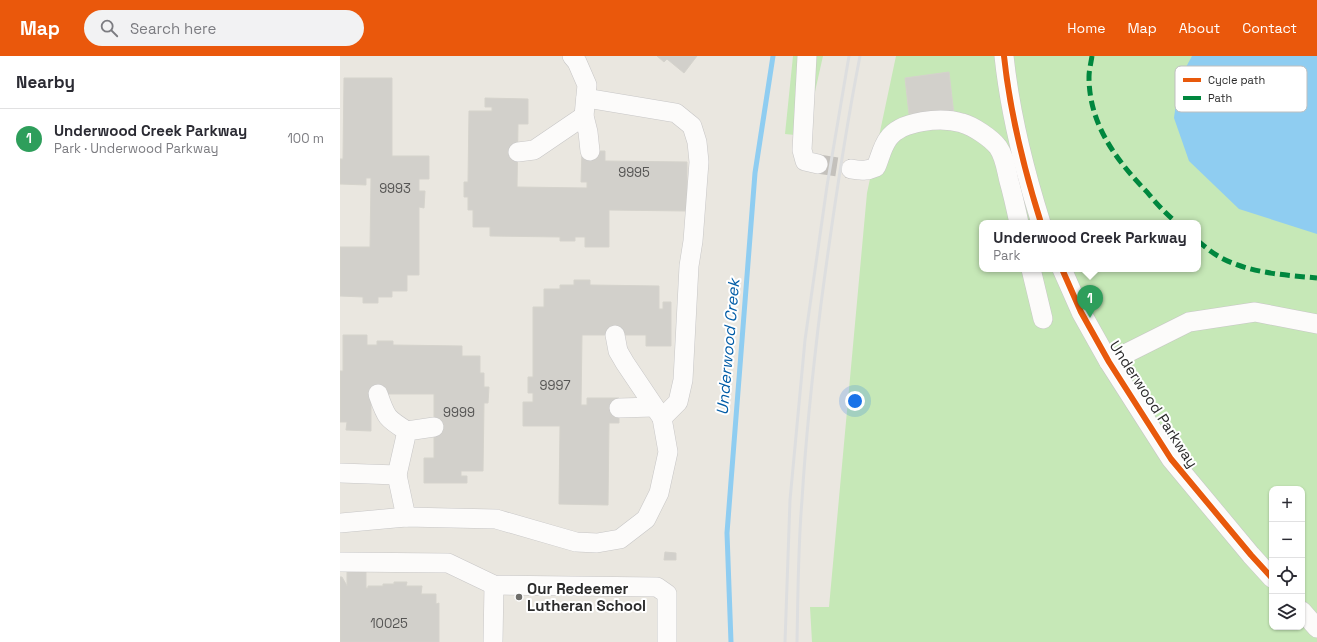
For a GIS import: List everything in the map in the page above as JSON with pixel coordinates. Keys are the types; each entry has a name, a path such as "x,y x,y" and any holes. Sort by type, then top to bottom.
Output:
{"street":[{"path":"572,56 577,62 587,85 584,116 588,132 590,151"},
{"path":"807,56 802,150 805,161 818,164"},
{"path":"1004,56 1007,84 1018,137 1028,182 1040,220"},
{"path":"586,98 676,113 692,126 697,142 699,162 698,182 693,241 689,266 683,380 678,402 658,412 619,408"},
{"path":"518,152 534,150 584,116"},
{"path":"851,169 861,171 870,170 876,167 888,138 897,130 905,126 922,121 943,120 962,123 980,131 996,144 1003,154 1019,220"},
{"path":"1032,272 1043,319"},
{"name":"Underwood Parkway","path":"1063,272 1081,312 1109,362 1171,459 1269,575"},
{"path":"1109,362 1189,322 1255,312 1317,324"},
{"path":"340,523 406,517 496,519 576,542 597,543 620,539 646,519 659,493 668,452 658,412 618,351 615,335"},
{"path":"378,394 384,413 392,422 408,430 434,427"},
{"path":"406,517 397,475 408,430"},
{"path":"340,473 397,475"},
{"path":"340,562 448,563 494,585 657,587 667,594 667,642"},
{"path":"493,642 494,585"},
{"path":"1305,614 1317,628"}],"green space":[{"path":"793,56 823,56 805,136 785,134"},
{"path":"896,56 1317,56 1317,642 812,642 810,607 829,607 867,193"}],"water":[{"path":"1192,56 1317,56 1317,234 1239,209 1189,161 1174,118 1175,110 1175,112 1307,112 1307,66 1187,66"}],"building":[{"path":"657,56 697,56 684,73 667,59 664,62"},
{"path":"949,72 954,115 937,117 936,111 909,114 905,78"},
{"path":"344,78 392,78 392,156 429,156 429,179 419,179 419,191 425,191 424,208 419,207 419,275 407,275 407,291 392,291 392,297 378,297 378,303 363,303 363,297 340,296 340,247 370,247 371,178 366,178 366,185 340,184 340,159 343,159"},
{"path":"485,98 528,99 528,124 518,124 517,187 587,188 587,182 581,182 582,151 605,151 605,161 687,162 687,211 609,210 609,247 585,247 585,237 575,237 575,241 560,241 560,237 490,236 490,227 473,227 473,210 468,210 468,197 464,197 464,182 468,182 469,111 492,111 492,107 485,107"},
{"path":"574,280 590,280 590,285 659,286 659,309 663,309 663,302 671,302 671,346 646,346 646,335 582,335 581,405 587,405 587,398 619,398 619,423 609,423 608,505 559,504 560,426 523,426 523,402 533,402 533,393 528,393 528,377 533,377 533,307 544,307 544,289 560,289 560,285 574,285"},
{"path":"343,335 367,335 367,345 377,345 377,341 393,341 393,345 462,346 462,356 480,356 480,373 484,373 484,387 489,387 488,403 484,403 483,471 461,471 461,476 467,476 467,483 424,483 424,458 434,458 434,394 371,394 371,431 346,430 347,422 340,422 340,371 343,371"},
{"path":"665,552 676,553 676,560 664,560"},
{"path":"347,571 366,571 366,588 368,588 368,586 394,584 394,582 407,582 406,586 422,586 421,594 436,594 436,604 439,603 439,642 340,642 340,577 342,577 347,586"}],"waterway":[{"name":"Underwood Creek","path":"731,642 727,533 755,173 773,56"}],"tunnel":[{"path":"818,164 851,169"}],"railway":[{"path":"785,642 790,500 805,340 827,186 849,56"},
{"path":"797,642 798,571 801,518 813,377 821,304 834,211 860,56"}],"marked path":[{"path":"1092,56 1089,74 1090,94 1099,126 1106,140 1125,167 1174,220"},
{"path":"1201,244 1210,251 1229,262 1253,270 1317,278"}],"cycle path":[{"path":"1004,56 1018,141 1040,220"},
{"path":"1063,272 1081,312 1109,362 1171,459 1269,575"}],"place":[{"name":"Underwood Creek Parkway","path":"1090,318"},
{"name":"Our Redeemer Lutheran School","path":"519,597"}]}
